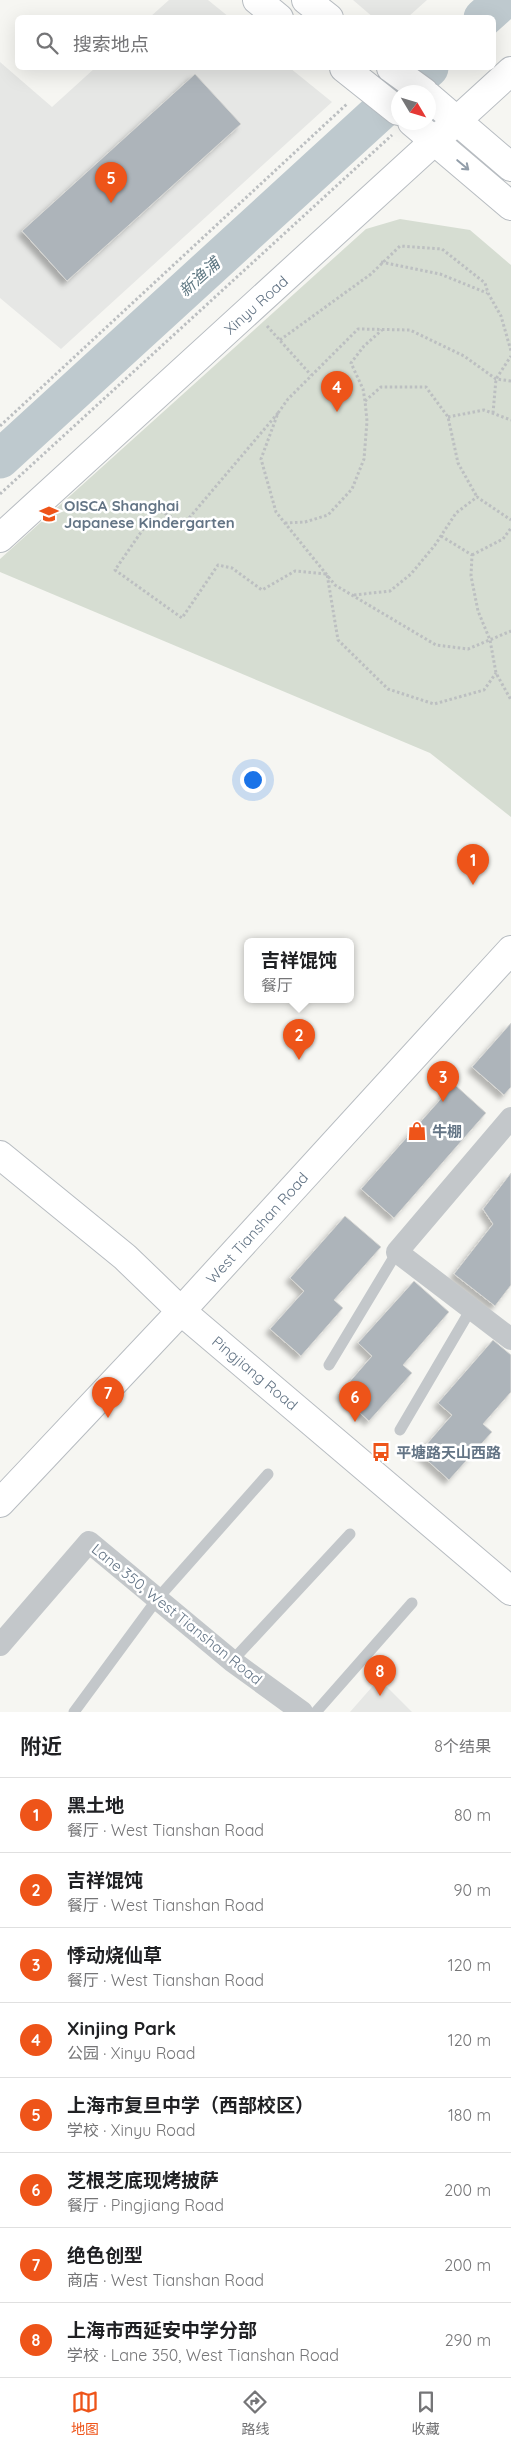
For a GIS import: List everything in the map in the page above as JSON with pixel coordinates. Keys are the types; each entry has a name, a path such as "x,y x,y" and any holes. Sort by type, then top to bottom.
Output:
{"street":[{"path":"256,0 275,15"},
{"path":"306,0 324,15"},
{"path":"347,70 367,86 391,109"},
{"path":"395,70 414,85"},
{"name":"Xinyu Road","path":"0,538 511,71"},
{"path":"436,103 511,167"},
{"path":"417,130 434,141 511,206"},
{"name":"West Tianshan Road","path":"0,1503 181,1311 511,950"},
{"path":"510,1335 471,1309 397,1252 511,1118"},
{"name":"Pingjiang Road","path":"0,1155 126,1258 181,1311 511,1590"},
{"name":"Lane 350, West Tianshan Road","path":"0,1645 89,1542 232,1662 302,1712"}],"lane":[{"path":"329,1365 397,1252"},
{"path":"400,1430 471,1309"},
{"path":"74,1712 158,1598 268,1474"},
{"path":"232,1662 350,1534"},
{"path":"316,1712 412,1603"}],"path":[{"path":"0,426 367,86"},
{"path":"0,494 393,130"},
{"path":"280,340 371,274 381,262 400,246 442,249 485,283 488,294 501,316 509,338 511,351"},
{"path":"381,262 440,274 488,294"},
{"path":"251,309 311,375"},
{"path":"327,574 295,571 262,590 232,568 218,565 182,618 115,570 157,509 184,524 288,399 358,329 410,330 464,356 496,379 511,381"},
{"path":"285,523 305,522 328,515 352,489 364,458 367,421 363,389 351,363 364,346 382,329"},
{"path":"493,413 496,379 511,356"},
{"path":"365,401 381,387 426,387 448,417 458,463 477,497 511,520"},
{"path":"448,417 484,410 511,420"},
{"path":"278,413 261,459 276,512 335,585 436,645 468,649 511,631"},
{"path":"352,595 390,591 411,574 441,536 456,513 477,497"},
{"path":"472,555 503,539 511,528"},
{"path":"441,536 472,555"},
{"path":"472,555 471,576 478,611 490,640 496,673 511,700"},
{"path":"327,574 338,640 388,689 434,704 484,690 496,673"}],"shaded area":[{"path":"169,0 208,0 227,15 152,15"},
{"path":"353,0 427,0 410,15 370,15"},
{"path":"0,62 52,107 93,70 292,70 332,102 61,349 0,298"},
{"path":"400,219 470,230 511,265 511,817 430,753 0,572 0,559 366,229"},
{"path":"379,1679 412,1712 350,1712"}],"building":[{"path":"195,74 241,124 67,281 22,231"},
{"path":"511,1023 511,1087 504,1095 472,1067"},
{"path":"454,1084 486,1113 394,1218 361,1189"},
{"path":"511,1173 511,1285 495,1306 454,1274 493,1224 483,1209"},
{"path":"345,1216 381,1247 334,1300 343,1308 301,1356 270,1329 304,1291 290,1278"},
{"path":"414,1281 449,1312 403,1365 412,1373 369,1421 339,1394 372,1356 358,1343"},
{"path":"493,1340 511,1355 511,1392 483,1424 492,1432 449,1480 419,1453 452,1415 438,1403"}],"waterway":[{"name":"新渔浦","path":"486,15 503,0"},
{"name":"新渔浦","path":"409,85 427,70"},
{"name":"新渔浦","path":"0,459 391,101"}],"place":[{"name":"上海市复旦中学（西部校区）","path":"111,203"},
{"name":"Xinjing Park","path":"337,412"},
{"name":"OISCA Shanghai Japanese Kindergarten","path":"49,514"},
{"name":"黑土地","path":"473,885"},
{"name":"吉祥馄饨","path":"299,1060"},
{"name":"悸动烧仙草","path":"443,1102"},
{"name":"牛棚","path":"417,1131"},
{"name":"绝色创型","path":"108,1418"},
{"name":"芝根芝底现烤披萨","path":"355,1422"},
{"name":"平塘路天山西路","path":"381,1452"},
{"name":"上海市西延安中学分部","path":"380,1696"}]}
